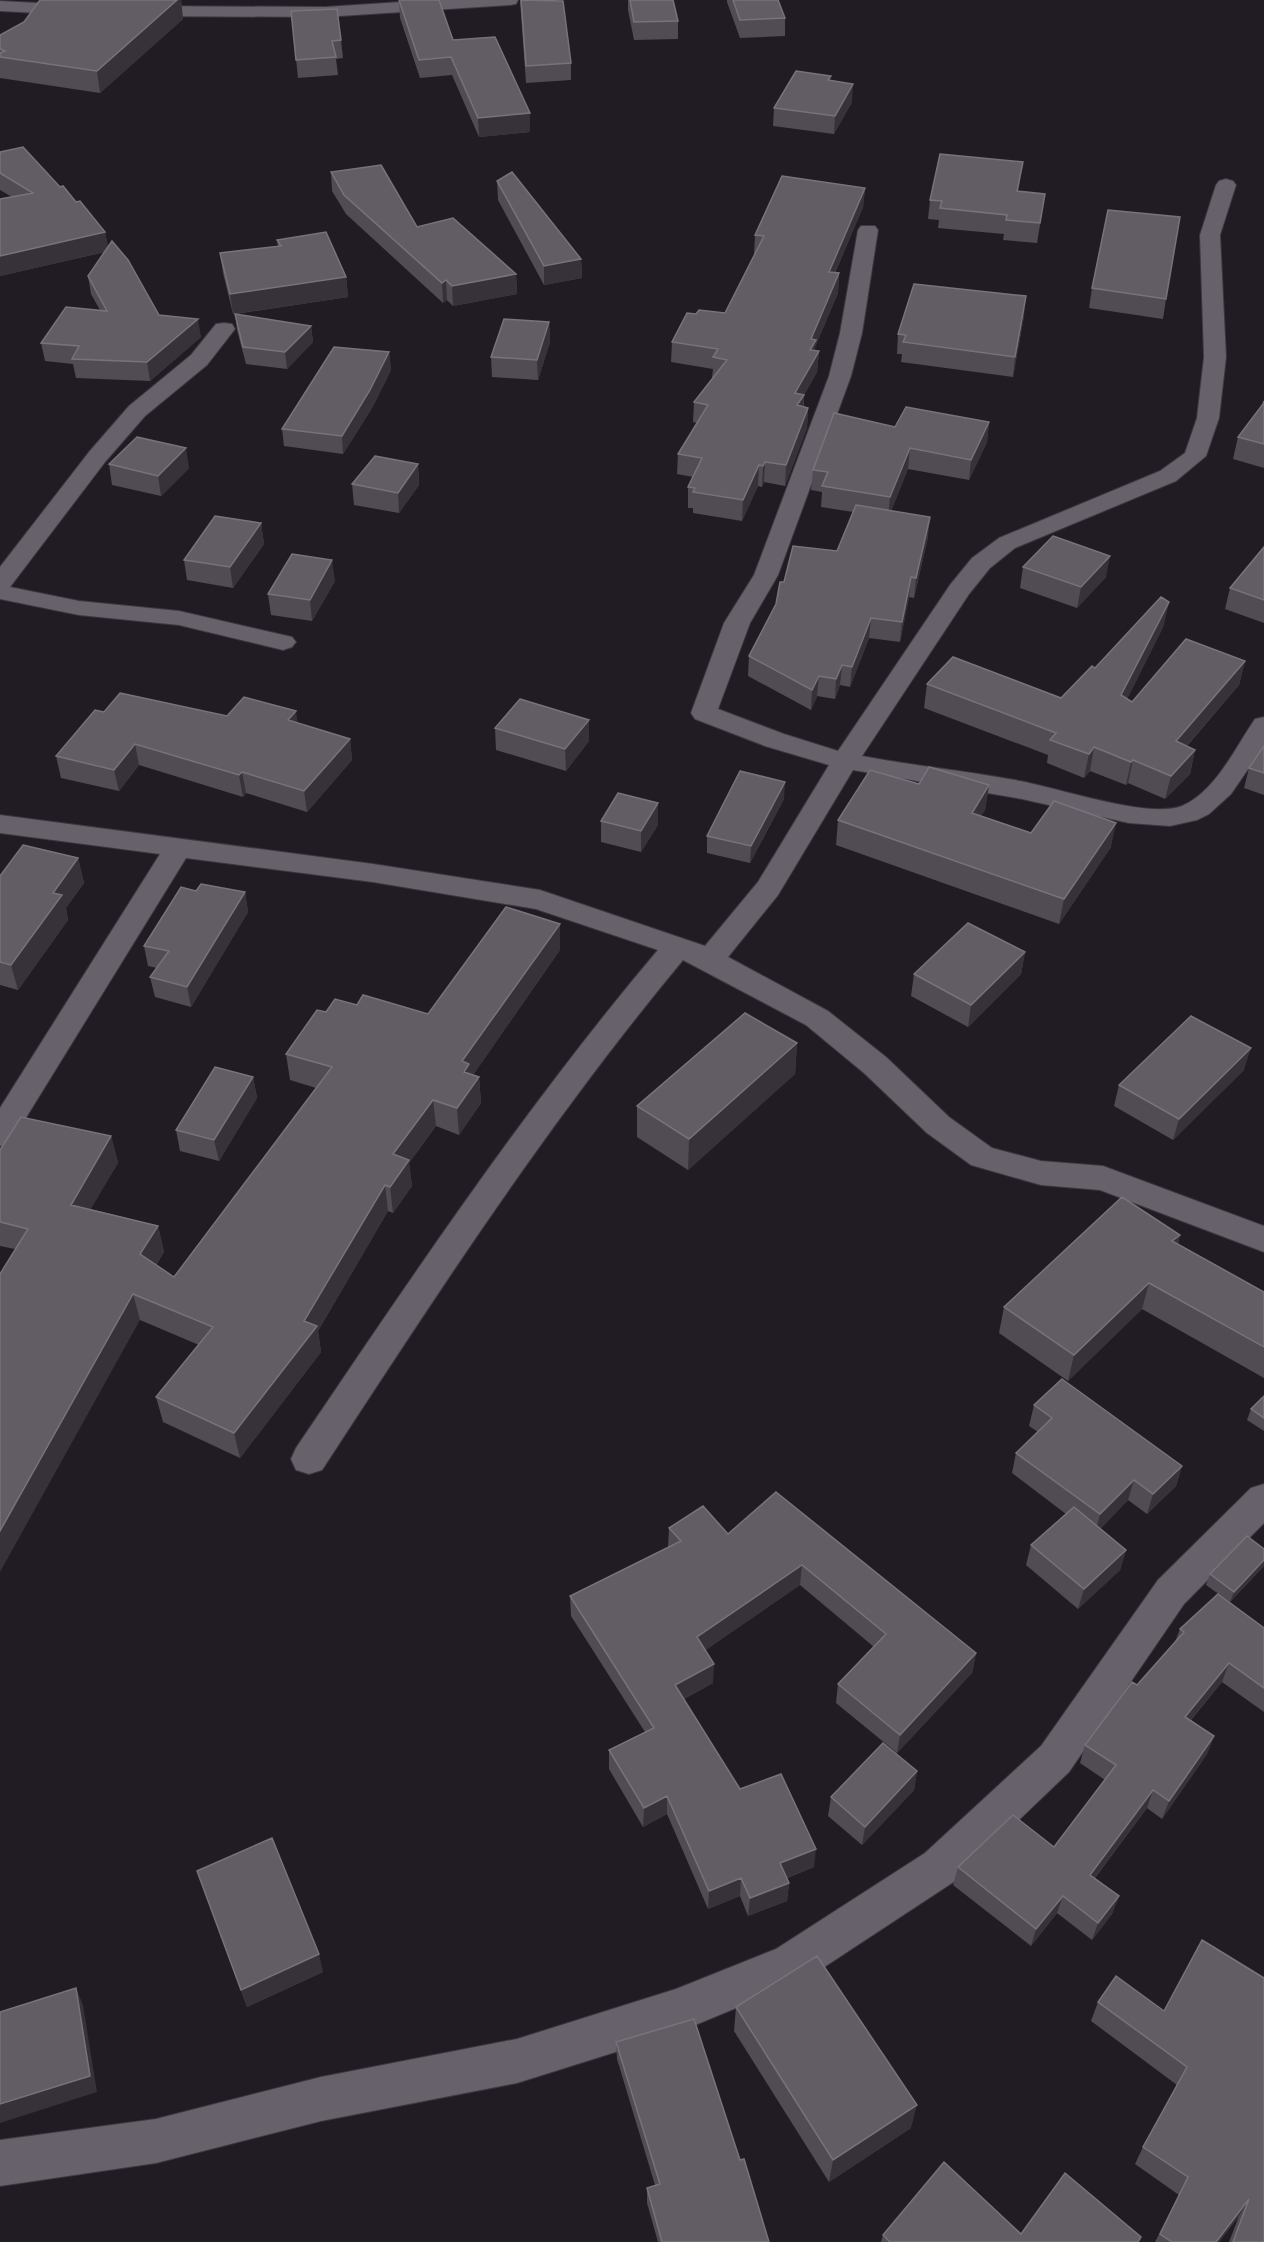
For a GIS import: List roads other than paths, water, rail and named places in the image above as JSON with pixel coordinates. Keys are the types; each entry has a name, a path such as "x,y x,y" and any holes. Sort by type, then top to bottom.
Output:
{"street":[{"path":"125,11 325,12 510,0"},
{"path":"1,3 90,11"},
{"path":"710,960 768,888 845,761 959,590 981,563 1008,543 1168,476 1195,456 1208,418 1215,357 1210,235 1226,185"},
{"path":"867,230 850,333 840,376 770,566 737,623 704,713 749,731 845,761 1023,790 1155,817 1187,814 1208,801 1232,773 1264,725"},
{"path":"0,583 97,457 137,411 199,360 224,329"},
{"path":"0,592 79,608 179,618 283,642"},
{"path":"0,824 373,873 540,900 678,946 710,960 817,1018 875,1065 938,1125 982,1157 1041,1173 1103,1178 1264,1239"},
{"path":"0,1134 178,848"},
{"path":"309,1459 486,1192 597,1042 678,946"},
{"path":"0,2163 156,2141 321,2098 517,2061 676,2011 791,1964 940,1867 1055,1759 1171,1592 1264,1499"}]}
